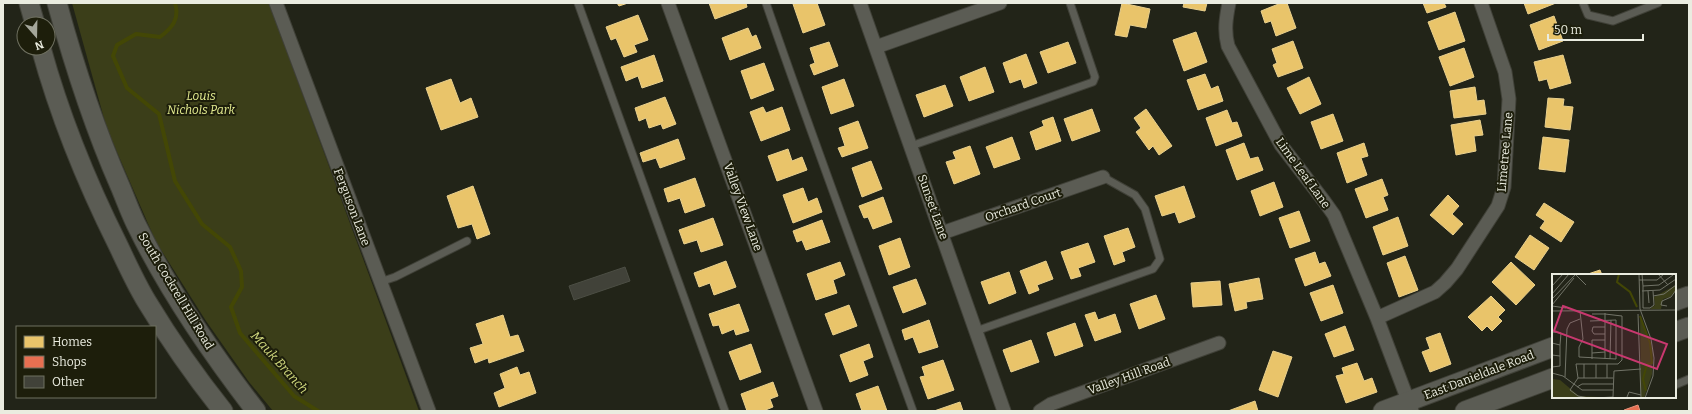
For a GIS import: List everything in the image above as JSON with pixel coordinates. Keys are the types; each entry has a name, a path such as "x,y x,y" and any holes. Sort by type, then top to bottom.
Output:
{"main road":[{"path":"29,3 33,16"},
{"name":"South Cockrell Hill Road","path":"57,3 67,40 96,129 138,228 177,298 256,411"},
{"path":"43,56 70,139 99,206 146,300 175,347 223,411"},
{"path":"70,139 96,129"},
{"path":"1676,301 1689,296"},
{"path":"1676,332 1689,327"},
{"name":"East Danieldale Road","path":"1383,411 1410,406 1552,347"},
{"path":"1464,411 1552,378"}],"street":[{"name":"Ferguson Lane","path":"276,3 429,411"},
{"name":"Valley View Lane","path":"668,3 816,411"},
{"name":"Sunset Lane","path":"860,3 1004,411"},
{"path":"876,47 1000,3"},
{"name":"Lime Leaf Lane","path":"1229,3 1225,35 1228,46 1281,145 1334,215 1377,318 1410,406"},
{"name":"Limetree Lane","path":"1377,318 1435,292 1445,283 1457,269 1498,206 1504,187 1509,99 1505,72 1481,3"},
{"name":"Orchard Court","path":"942,233 1103,177"},
{"name":"Valley Hill Road","path":"1040,411 1051,404 1219,343"}],"lane":[{"path":"578,3 725,411"},
{"path":"766,3 912,411"},
{"path":"911,146 1093,82 1095,77 1070,3"},
{"path":"1583,3 1588,15 1613,21 1658,3"},
{"path":"976,331 1153,268 1160,259 1145,209 1135,195 1103,177"},
{"path":"380,282 395,278 467,241"},
{"path":"1676,385 1689,379"}],"green space":[{"name":"Louis Nichols Park","path":"72,3 269,3 419,411 273,411 249,382 206,321 156,242 107,129"}],"building: Homes":[{"path":"617,3 628,3 619,6"},
{"path":"709,3 746,3 747,7 715,19"},
{"path":"817,3 825,25 803,33 793,4"},
{"path":"1122,3 1150,9 1146,28 1130,25 1127,37 1115,35"},
{"path":"1184,3 1207,3 1205,11 1183,7"},
{"path":"1281,3 1287,3 1296,28 1276,36 1271,21 1265,23 1261,11"},
{"path":"1423,3 1444,3 1446,7 1427,13"},
{"path":"1524,3 1556,3 1528,14"},
{"path":"1455,12 1465,41 1439,50 1428,22"},
{"path":"638,15 648,40 634,45 637,52 624,57 616,38 611,40 606,27"},
{"path":"1554,16 1563,41 1539,50 1530,25"},
{"path":"748,28 752,37 756,35 761,48 730,60 722,38"},
{"path":"1196,32 1207,62 1184,71 1173,40"},
{"path":"1293,41 1303,68 1278,77 1273,65 1277,63 1272,49"},
{"path":"829,42 838,66 814,75 810,65 815,63 810,48"},
{"path":"1068,42 1076,63 1048,73 1040,52"},
{"path":"1464,48 1474,77 1450,86 1439,57"},
{"path":"1026,54 1037,83 1024,88 1021,79 1010,83 1003,63"},
{"path":"654,55 663,81 642,88 638,76 626,81 621,67"},
{"path":"1563,55 1571,83 1550,89 1547,79 1539,81 1534,62"},
{"path":"764,63 774,90 751,99 741,71"},
{"path":"985,67 994,92 969,101 960,77"},
{"path":"1205,74 1211,89 1218,86 1223,101 1198,110 1187,80"},
{"path":"1309,77 1321,104 1300,114 1287,88"},
{"path":"451,79 460,103 471,98 478,117 441,130 426,88"},
{"path":"844,79 854,106 831,114 822,87"},
{"path":"945,85 953,106 924,117 916,95"},
{"path":"1475,87 1477,101 1484,100 1486,114 1454,118 1450,91"},
{"path":"665,97 676,124 663,129 661,124 649,128 646,118 639,121 635,108"},
{"path":"1548,98 1564,99 1563,106 1573,107 1570,130 1545,127"},
{"path":"763,107 766,113 782,107 790,130 761,141 750,112"},
{"path":"1092,109 1100,131 1072,141 1064,119"},
{"path":"1146,109 1172,146 1159,155 1153,146 1149,150 1136,132 1141,128 1134,118"},
{"path":"1227,110 1232,123 1237,122 1242,136 1216,146 1206,118"},
{"path":"1333,114 1343,141 1321,149 1311,122"},
{"path":"1053,117 1061,141 1036,150 1030,132 1044,126 1042,121"},
{"path":"1480,120 1483,135 1474,136 1476,151 1456,155 1451,125"},
{"path":"858,121 868,148 842,157 838,148 845,146 839,128"},
{"path":"1012,137 1020,159 994,168 986,147"},
{"path":"1543,137 1569,140 1565,172 1539,169"},
{"path":"678,139 685,159 660,168 656,158 643,162 640,153"},
{"path":"1244,143 1250,159 1258,157 1263,170 1237,180 1226,150"},
{"path":"1364,143 1368,156 1361,158 1367,175 1347,183 1337,153"},
{"path":"970,146 980,174 954,184 946,162 956,159 953,152"},
{"path":"788,149 792,161 802,157 807,170 777,181 768,156"},
{"path":"871,161 882,189 862,197 852,168"},
{"path":"695,178 705,206 685,213 680,198 668,202 664,189"},
{"path":"1382,179 1388,195 1383,197 1388,210 1366,218 1355,189"},
{"path":"1274,182 1283,207 1260,216 1251,191"},
{"path":"473,186 490,234 477,239 472,224 458,228 447,196"},
{"path":"1184,186 1195,217 1179,223 1175,212 1162,216 1155,196"},
{"path":"803,188 808,202 817,198 822,212 793,223 783,195"},
{"path":"1448,195 1459,206 1452,214 1463,224 1453,235 1430,215"},
{"path":"883,197 892,222 873,229 868,217 864,218 859,206"},
{"path":"1544,203 1574,222 1561,242 1540,228 1545,221 1536,215"},
{"path":"1299,211 1310,241 1290,248 1279,218"},
{"path":"1398,217 1408,246 1383,255 1373,227"},
{"path":"713,218 723,245 701,252 697,240 684,244 679,230"},
{"path":"822,220 830,242 806,250 802,240 797,242 793,231"},
{"path":"1128,228 1135,247 1122,252 1125,261 1114,265 1104,236"},
{"path":"1530,235 1549,248 1534,270 1515,257"},
{"path":"900,238 910,267 889,275 879,246"},
{"path":"1088,243 1095,262 1078,268 1081,276 1071,279 1061,252"},
{"path":"1315,252 1319,264 1325,262 1331,276 1305,286 1295,259"},
{"path":"1405,256 1418,290 1399,297 1387,263"},
{"path":"726,261 736,287 714,295 710,283 699,287 694,273"},
{"path":"1046,261 1053,279 1037,285 1039,290 1029,294 1020,271"},
{"path":"840,262 845,275 833,280 837,293 816,300 807,274"},
{"path":"1511,262 1535,285 1516,305 1492,282"},
{"path":"1600,270 1602,274 1588,274"},
{"path":"1009,272 1016,293 989,304 981,282"},
{"path":"1259,278 1263,299 1246,302 1247,308 1235,311 1229,284"},
{"path":"916,279 926,304 903,313 893,287"},
{"path":"1220,281 1222,305 1193,307 1191,283"},
{"path":"1333,285 1343,313 1321,321 1310,293"},
{"path":"1156,295 1165,319 1139,329 1130,304"},
{"path":"1491,296 1505,310 1498,317 1502,321 1492,331 1487,326 1482,331 1468,317"},
{"path":"739,304 749,331 736,335 734,329 722,334 719,325 713,326 709,314"},
{"path":"849,305 857,326 833,335 825,314"},
{"path":"1095,312 1098,320 1115,314 1121,332 1095,341 1085,315"},
{"path":"503,315 510,337 518,335 524,351 489,363 488,358 475,363 470,348 483,344 476,324"},
{"path":"929,320 938,347 919,353 913,337 905,340 902,330"},
{"path":"1075,323 1083,346 1055,356 1047,333"},
{"path":"1345,326 1354,350 1334,357 1325,334"},
{"path":"1440,333 1451,364 1430,372 1422,352 1430,349 1426,338"},
{"path":"1031,340 1039,362 1011,372 1003,350"},
{"path":"751,344 761,372 740,380 729,352"},
{"path":"869,344 873,357 863,361 868,375 850,382 840,355"},
{"path":"1273,351 1292,357 1278,397 1259,390"},
{"path":"943,360 954,390 928,399 920,377 925,376 922,367"},
{"path":"1357,363 1364,381 1372,378 1377,392 1346,403 1336,376 1344,374 1342,368"},
{"path":"517,367 520,375 529,372 536,393 499,407 494,393 505,388 500,374"},
{"path":"773,382 778,396 770,399 773,407 763,411 747,411 741,394"},
{"path":"878,386 887,411 862,411 856,394"},
{"path":"1255,401 1258,411 1228,411"},
{"path":"960,402 963,411 934,411"}],"building: Shops":[{"path":"1638,405 1640,411 1624,411 1624,410"}],"building: Other":[{"path":"625,267 630,281 574,300 569,286"}],"waterway":[{"name":"Mauk Branch","path":"175,3 176,18 174,23 164,34 160,37 136,34 117,45 113,56 127,88 159,114 175,181 202,224 230,247 241,271 242,287 231,307 240,333 294,396 318,411"}]}
